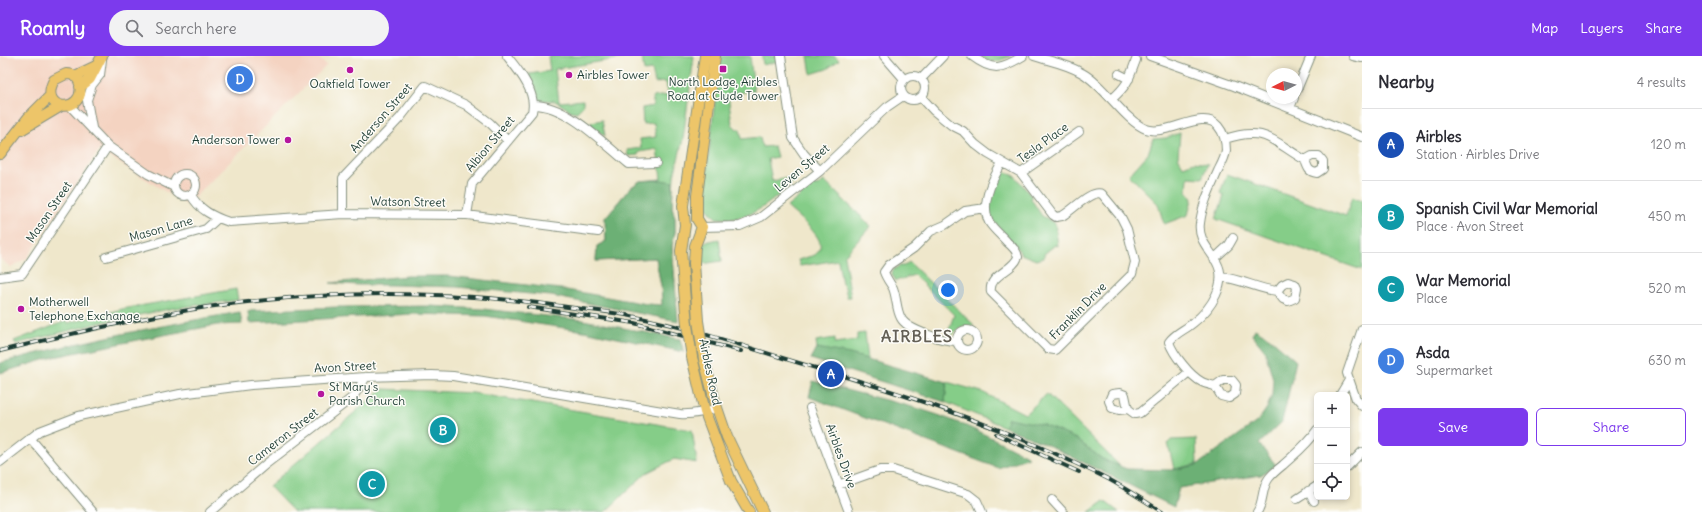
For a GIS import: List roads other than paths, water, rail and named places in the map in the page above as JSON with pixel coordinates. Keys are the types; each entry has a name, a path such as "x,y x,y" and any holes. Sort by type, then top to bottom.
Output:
{"main road":[{"path":"80,87 90,79 102,56"},
{"name":"Airbles Road","path":"705,56 685,181 683,206 685,227 681,251 687,325 692,357 705,412 731,481 748,512"},
{"name":"Airbles Road","path":"715,56 697,196 700,227 695,246 694,263 698,321 704,359 717,408 727,436 763,512"},
{"path":"75,76 96,66"},
{"path":"16,133 65,106 80,96 79,80 75,76 66,74 54,80 49,90 50,96 54,102 65,106"},
{"path":"0,154 37,108 50,96"},
{"path":"690,219 700,227 697,236 690,236 687,234 685,227 690,219"}],"street":[{"path":"93,131 88,113 87,100 92,85 100,75 102,56"},
{"path":"508,56 522,74 534,105 545,105 568,115 629,164 656,163"},
{"path":"781,56 792,138 804,154 820,170"},
{"path":"884,56 904,79"},
{"path":"921,79 943,56"},
{"path":"972,56 984,65 995,68 1004,67 1023,56"},
{"path":"1034,56 1083,73 1112,99 1133,122 1149,130 1166,130 1194,121 1206,120 1217,124 1225,139 1226,153 1209,193 1200,223 1202,239 1221,270 1221,277 1216,296 1204,312 1192,324 1173,336 1169,342 1171,348 1190,372 1202,382 1215,386"},
{"path":"1150,56 1234,86 1362,137"},
{"path":"1302,78 1311,56"},
{"path":"1353,56 1362,58"},
{"path":"1112,99 1124,88 1136,60"},
{"path":"1119,74 1129,79"},
{"path":"913,76 921,79 925,88 921,97 912,101 903,96 900,88 904,79 913,76"},
{"name":"Anderson Street","path":"343,214 343,178 400,118 425,86 466,105 490,123 508,141"},
{"name":"Leven Street","path":"700,227 740,226 761,217 820,170 887,107 903,96"},
{"name":"Franklin Drive","path":"921,97 934,111 951,125 963,131 976,144 1002,164 1021,173 1056,217 1064,215 1092,194 1102,194 1124,222 1135,262 1132,274 1055,350 1048,349 991,292 992,282 1014,263 1018,254 989,223 986,208"},
{"path":"1290,108 1292,104"},
{"name":"Albion Street","path":"467,215 472,184 532,112 534,105"},
{"path":"65,106 108,146 148,174 174,187 180,196 184,197 191,195 194,193 197,186 195,179 192,176 185,174 178,176 175,179 174,187"},
{"name":"Tesla Place","path":"1021,173 1079,132"},
{"path":"1225,139 1241,134 1259,134 1278,141 1305,160"},
{"name":"Mason Street","path":"0,277 22,274 108,146"},
{"path":"956,341 948,341 905,324 901,318 892,287 885,275 885,269 914,248 931,231 945,225 965,211 986,208 992,183 1002,164"},
{"path":"191,195 195,203 218,218"},
{"name":"Watson Street","path":"218,218 229,222 343,214 467,215 598,232"},
{"name":"Mason Lane","path":"106,257 206,229 218,218"},
{"path":"1214,259 1229,245 1232,238"},
{"path":"1221,277 1278,291"},
{"path":"1362,329 1347,373 1356,399 1362,406"},
{"path":"1128,409 1135,414 1140,413 1190,372"},
{"name":"Avon Street","path":"0,462 40,432 79,416 180,394 251,385 366,377 432,375 453,376 680,414 705,412 717,408"},
{"name":"Cameron Street","path":"210,512 266,464 353,396 366,377"},
{"path":"1342,392 1349,380"},
{"name":"Airbles Drive","path":"810,408 849,512"},
{"path":"1257,512 1261,506 1264,486 1269,478 1310,441 1314,435"},
{"path":"30,438 93,512"},
{"path":"1350,464 1362,452"},
{"path":"838,485 880,470 893,470 968,494 977,501 982,512"},
{"path":"1297,499 1314,488"},
{"path":"1308,492 1314,501"},
{"path":"1052,500 1062,512"}],"railway":[{"path":"0,351 52,338 181,311 254,301 301,297 395,294 442,295 489,298 609,312 659,322 704,334 938,407 997,429 1056,454 1110,480 1162,512"},
{"path":"528,307 634,323 741,351"},
{"path":"996,434 1079,472"}],"place":[{"name":"North Lodge, Airbles Road at Clyde Tower","path":"723,69"},
{"name":"Oakfield Tower","path":"350,70"},
{"name":"Airbles Tower","path":"569,75"},
{"name":"Asda","path":"240,79"},
{"name":"Anderson Tower","path":"288,140"},
{"name":"Motherwell Telephone Exchange","path":"21,309"},
{"name":"Airbles","path":"831,374"},
{"name":"St Mary's Parish Church","path":"321,394"},
{"name":"Spanish Civil War Memorial","path":"443,430"},
{"name":"War Memorial","path":"372,484"}],"district":[{"name":"AIRBLES","path":"917,336"}]}
